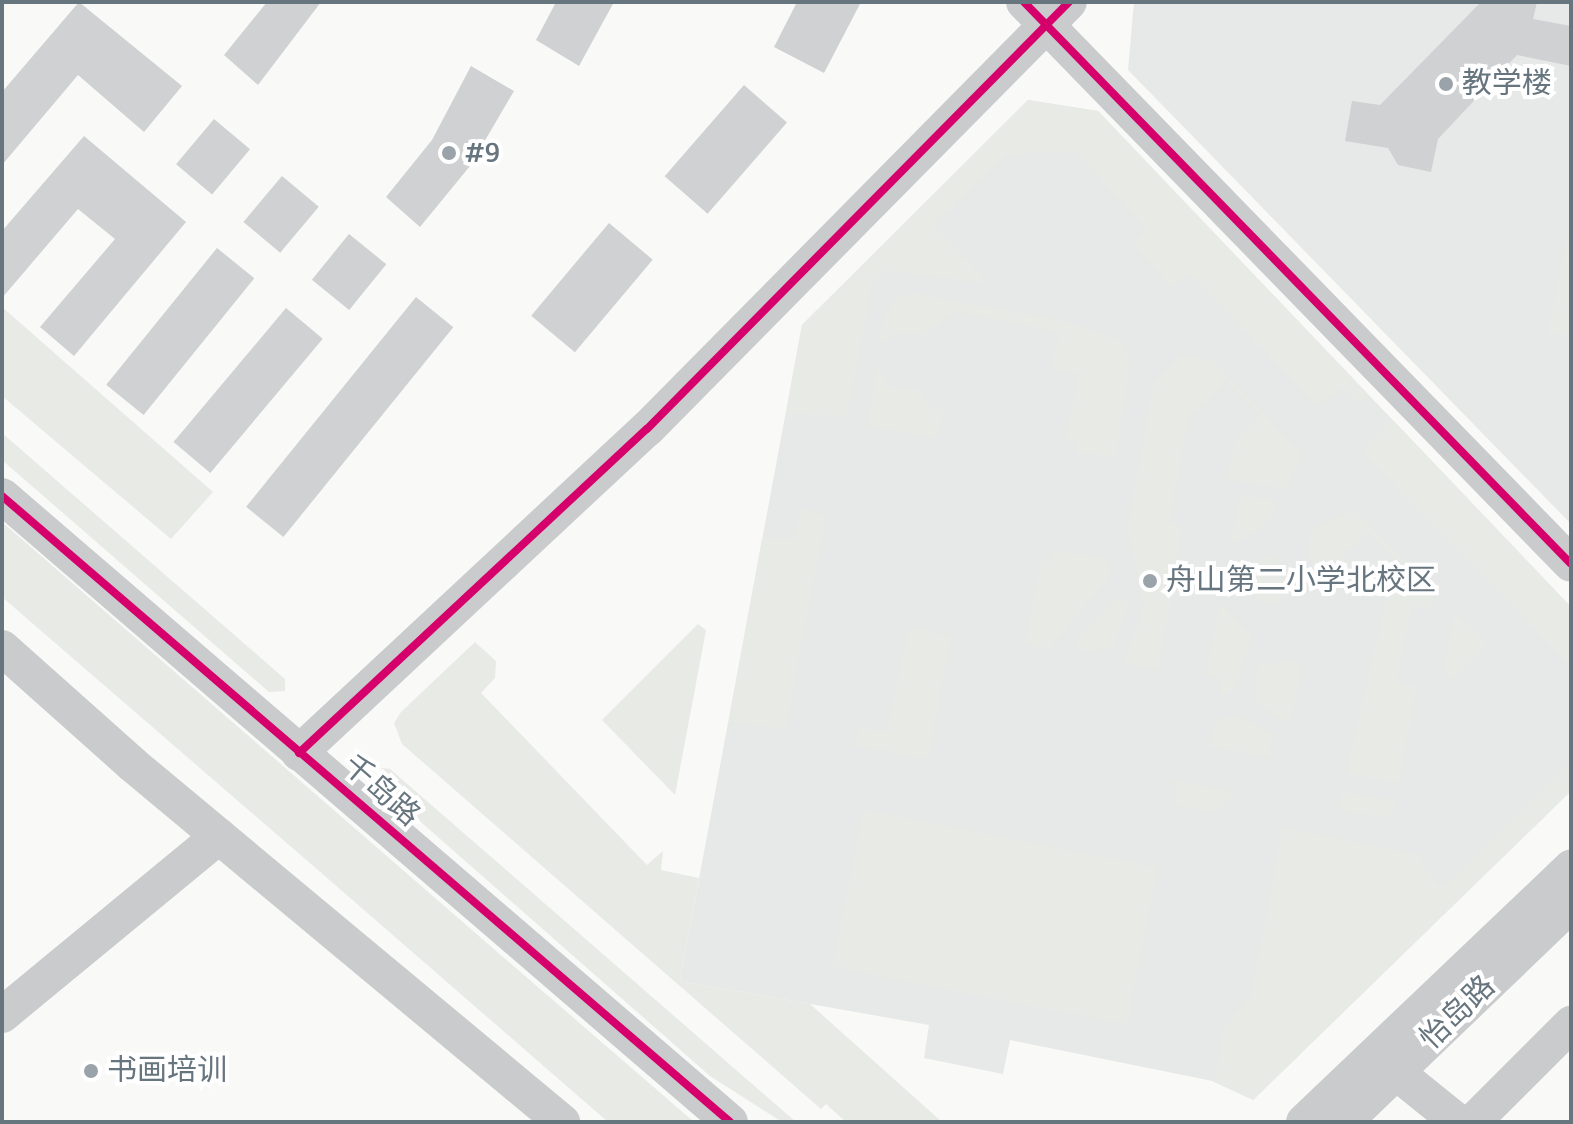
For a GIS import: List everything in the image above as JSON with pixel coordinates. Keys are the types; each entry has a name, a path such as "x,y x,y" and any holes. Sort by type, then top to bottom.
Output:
{"street":[{"path":"299,753 647,429 1046,9 1571,564"},
{"name":"千岛路","path":"2,496 730,1122"},
{"path":"2,648 219,836 562,1122"},
{"path":"2,1015 219,836"},
{"path":"1304,1122 1571,868"},
{"name":"怡岛路","path":"1344,1122 1571,904"},
{"path":"1473,1122 1571,1024"},
{"path":"1396,1072 1458,1122"}],"shaded area":[{"path":"1134,2 1571,2 1571,524 1128,70"},
{"name":"舟山第二小学北校区","path":"1028,100 1098,111 1571,607 1571,791 1253,1100 1232,1085 1010,1040 1003,1074 924,1058 929,1025 680,981 802,325"},
{"path":"1028,100 1098,111 1368,395 1360,403 1343,387 1318,406 1189,273 1173,288 1133,244 1147,229 1075,151 1007,154 932,225 983,277 981,283 887,270 872,282 847,416 786,414 802,325"},
{"path":"1571,220 1571,337 1548,333"},
{"path":"917,294 1062,321 1119,339 1130,359 1116,457 1076,453 1078,442 1065,440 1079,374 1052,368 1059,332 954,311 925,335 899,333 882,343 877,367 889,387 917,389 929,406 944,411 939,433 933,438 868,426 883,319 899,296"},
{"path":"2,307 213,492 171,539 2,396"},
{"path":"1182,355 1212,360 1301,454 1287,490 1227,479 1235,440 1260,417 1227,380 1189,417 1169,521 1182,530 1158,670 1124,663 1144,608 1128,526 1154,383"},
{"path":"1393,420 1571,607 1571,666 1362,451"},
{"path":"2,433 285,679 285,691 269,692 2,460"},
{"path":"1240,495 1274,500 1277,508 1262,529 1231,544"},
{"path":"801,509 826,515 785,729 729,721 762,539 794,539"},
{"path":"1354,510 1433,587 1432,610 1411,606 1396,682 1416,687 1399,783 1346,773 1392,576 1404,569 1370,532 1346,551 1341,574 1315,568 1308,554 1312,530"},
{"path":"2,522 694,1122 608,1122 2,597"},
{"path":"1056,550 1105,559 1111,574 1049,649 1025,645 1042,559 1049,562"},
{"path":"1265,557 1275,558 1285,573 1279,603 1257,600 1247,575"},
{"path":"1118,596 1128,602 1113,649 1077,650 1077,638"},
{"path":"1220,603 1252,637 1234,690 1219,697 1222,679 1206,674"},
{"path":"1455,613 1487,643 1452,680 1444,668"},
{"path":"698,624 706,630 675,795 602,720"},
{"path":"909,627 951,636 928,759 856,746 860,727 887,732"},
{"path":"475,642 496,661 495,678 481,693 647,865 663,851 661,870 699,878 680,981 810,1004 942,1122 846,1122 826,1104 821,1109 402,744 394,723 401,712"},
{"path":"1296,661 1301,667 1293,715 1286,722 1254,701 1258,665"},
{"path":"1237,715 1272,734 1269,757 1210,746 1215,721"},
{"path":"1571,753 1571,791 1253,1100 1214,1082 1224,1028 1251,995 1283,827 1421,856 1422,867 1442,888 1569,764"},
{"path":"382,768 390,769 796,1122 782,1122 710,1076 381,787 375,778"},
{"path":"1174,780 1231,791 1231,798 1215,812 1177,805"},
{"path":"1343,792 1395,801 1393,812 1388,818 1339,811"},
{"path":"863,810 1157,867 1127,1024 832,967"}],"building":[{"path":"79,2 182,86 144,132 78,75 2,165 2,92"},
{"path":"267,2 321,2 258,85 224,55"},
{"path":"556,2 614,2 579,66 536,40"},
{"path":"797,2 861,2 824,73 774,47"},
{"name":"教学楼","path":"1481,2 1537,2 1533,19 1571,26 1571,66 1517,55 1438,139 1431,172 1398,165 1388,148 1345,141 1352,101 1380,105"},
{"name":"#9","path":"471,66 514,91 470,166 420,227 386,197 432,140"},
{"path":"744,85 787,122 708,214 665,176"},
{"path":"214,119 250,149 212,194 176,164"},
{"path":"84,136 186,222 74,356 40,327 115,239 78,209 2,298 2,231"},
{"path":"282,176 319,207 280,253 243,222"},
{"path":"609,223 653,260 575,352 531,316"},
{"path":"349,234 386,264 349,310 312,280"},
{"path":"217,248 254,278 144,415 106,385"},
{"path":"416,297 453,327 283,537 246,507"},
{"path":"286,308 323,339 210,473 174,442"}],"cycle path":[{"path":"1024,2 1571,564"},
{"path":"299,753 647,429 1069,2"},
{"path":"2,496 730,1122"}],"place":[{"name":"教学楼","path":"1446,84"},
{"name":"#9","path":"449,153"},
{"name":"舟山第二小学北校区","path":"1150,581"},
{"name":"书画培训","path":"91,1071"}]}
